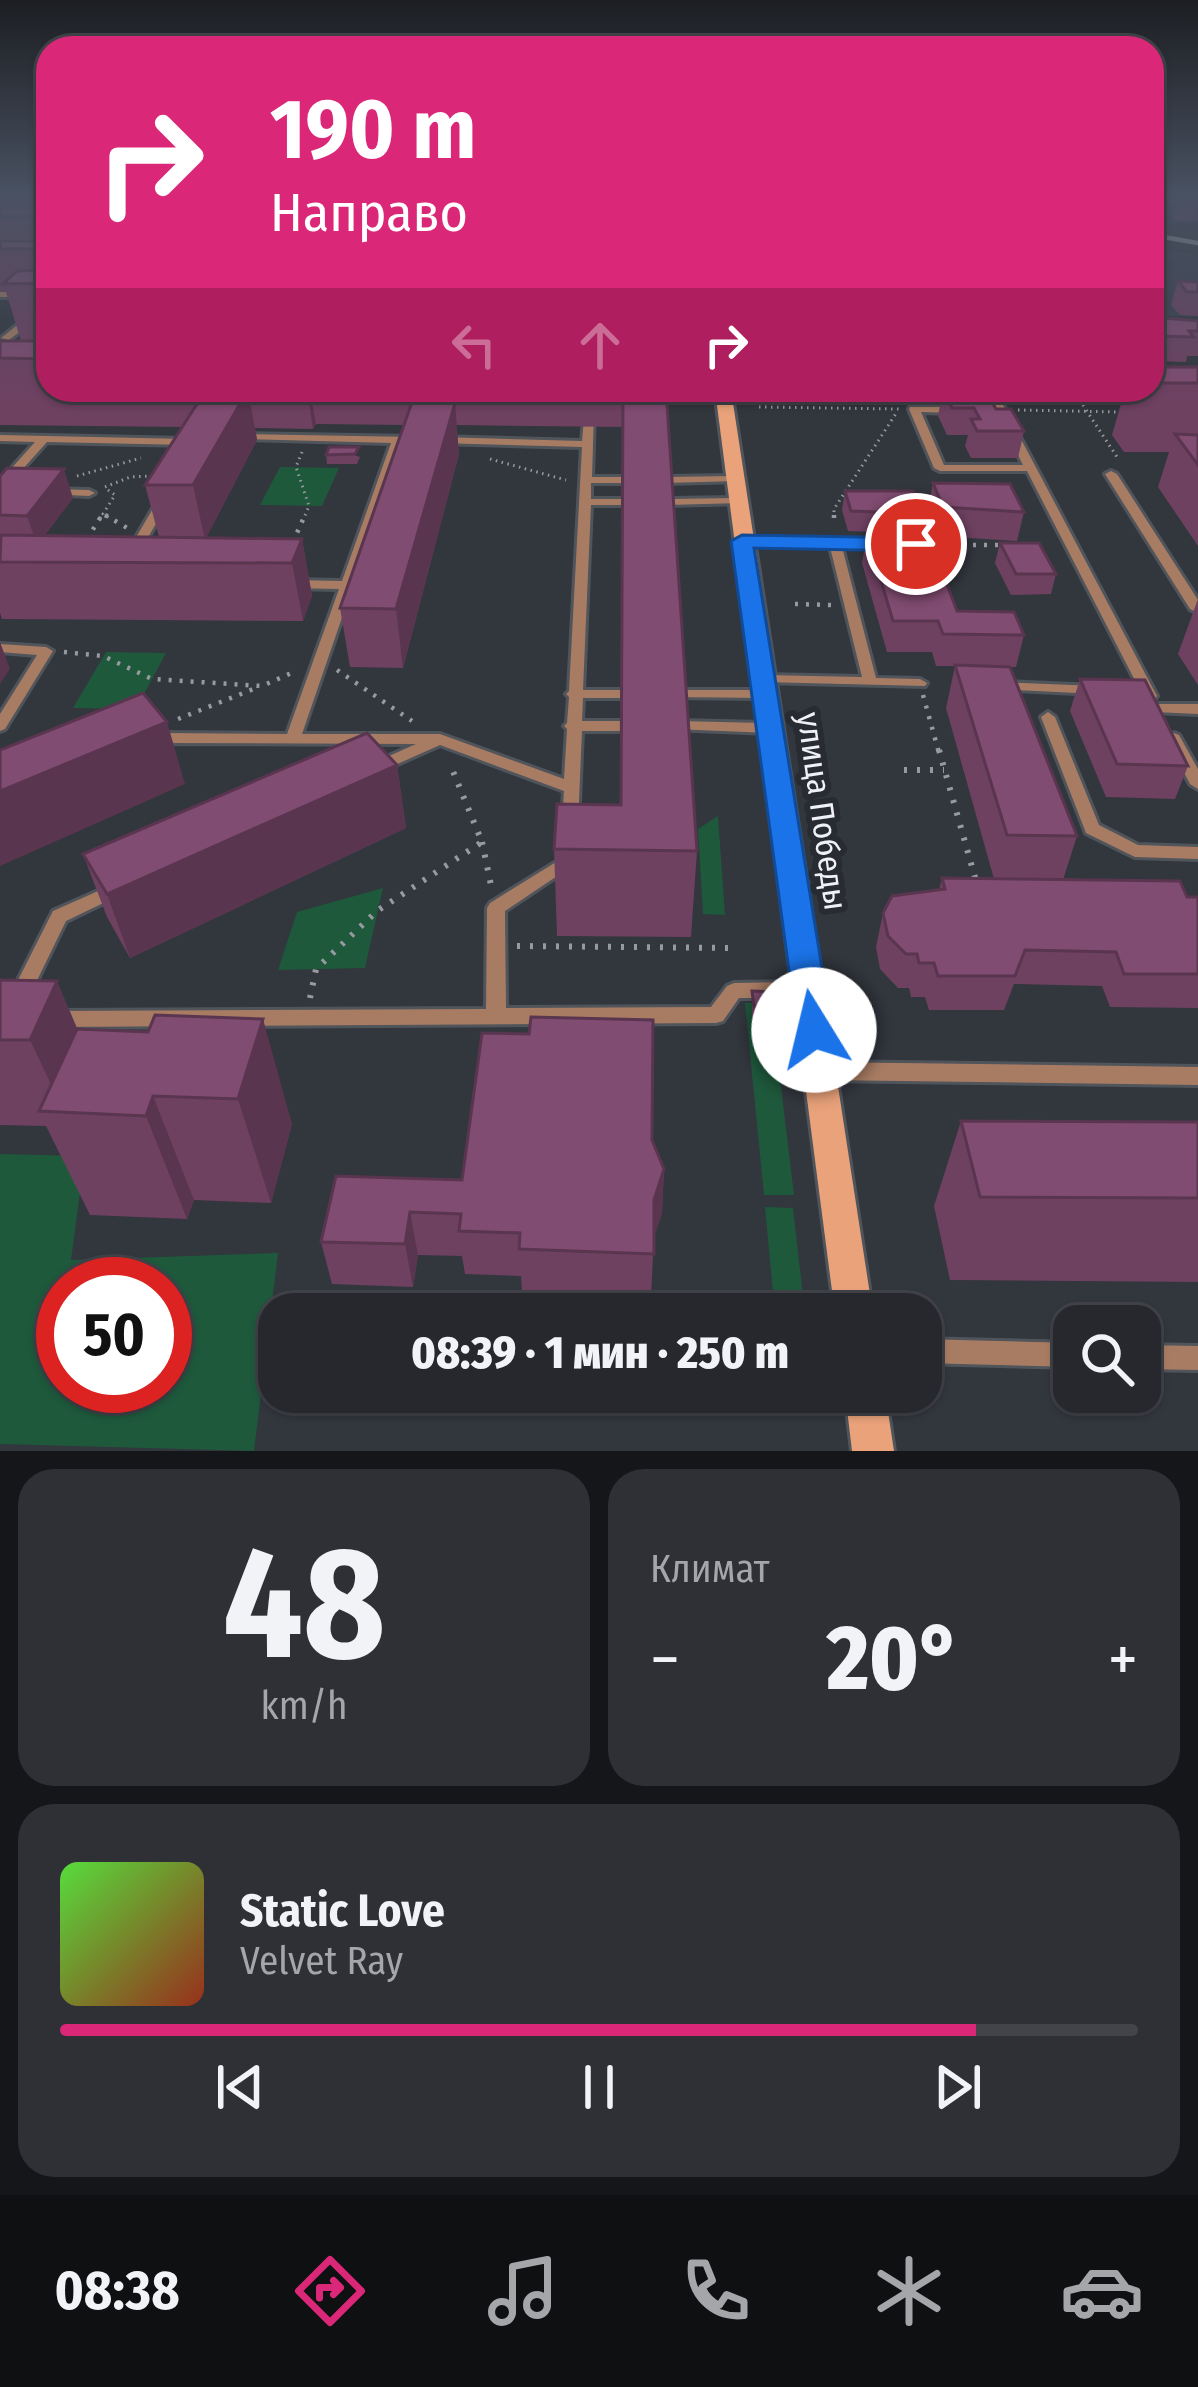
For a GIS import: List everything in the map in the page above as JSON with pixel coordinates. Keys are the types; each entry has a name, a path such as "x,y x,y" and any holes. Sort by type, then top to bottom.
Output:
{"main road":[{"name":"улица Победы","path":"725,402 851,1293"},
{"path":"868,1413 873,1451"}],"lane":[{"path":"0,294 36,294"},
{"path":"2,340 19,328 36,324"},
{"path":"496,1015 496,908 568,864 590,402"},
{"path":"997,402 1198,784"},
{"path":"1001,410 914,409 940,468 1031,468"},
{"path":"218,436 266,432 586,444"},
{"path":"0,439 198,442 189,458"},
{"path":"0,489 44,439"},
{"path":"293,738 398,439"},
{"path":"124,567 179,474"},
{"path":"1111,474 1196,609"},
{"path":"584,489 621,480"},
{"path":"665,480 736,490"},
{"path":"0,489 22,491"},
{"path":"584,489 622,502"},
{"path":"668,502 736,490"},
{"path":"45,492 89,493"},
{"path":"742,541 956,545"},
{"path":"836,543 871,681"},
{"path":"279,584 348,585"},
{"path":"0,648 46,651 0,727"},
{"path":"677,694 871,681 920,683"},
{"path":"986,686 1148,692"},
{"path":"573,694 620,694"},
{"path":"1159,709 1198,709"},
{"path":"1048,717 1093,829 1135,851 1198,853"},
{"path":"572,726 620,726"},
{"path":"678,726 768,728"},
{"path":"142,746 162,738 440,739 572,788"},
{"path":"355,778 440,739"},
{"path":"9,1021 58,916 122,886"},
{"path":"32,1020 716,1015 734,991 808,990"},
{"path":"821,1071 1198,1076"},
{"path":"942,1352 1053,1354"},
{"path":"1161,1357 1198,1358"}],"path":[{"path":"1082,402 1117,457"},
{"path":"759,407 914,409"},
{"path":"836,543 834,509 899,409"},
{"path":"1001,410 1132,412"},
{"path":"65,479 198,442"},
{"path":"482,457 584,489"},
{"path":"296,467 309,506 296,535 299,548"},
{"path":"105,488 130,478 179,474"},
{"path":"78,552 104,514"},
{"path":"956,545 1002,545"},
{"path":"795,604 851,605"},
{"path":"46,651 103,656 152,680 262,686"},
{"path":"162,725 321,659 440,739 482,842 496,908"},
{"path":"920,683 979,895"},
{"path":"904,770 944,770"},
{"path":"306,1016 316,969 377,911 482,842"},
{"path":"499,946 733,948"}],"shaded area":[{"path":"1164,264 1198,264 1198,316 1164,316"}],"green space":[{"path":"280,467 339,468 322,506 260,505"},
{"path":"106,652 166,653 136,709 73,708"},
{"path":"718,816 725,915 703,914 698,829"},
{"path":"383,888 365,968 278,970 297,912"},
{"path":"745,1003 771,1003 794,1195 764,1195"},
{"path":"0,1154 85,1156 71,1257 36,1257 36,1413 192,1413 192,1257 160,1257 278,1253 273,1293 258,1293 259,1413 254,1451 0,1444"},
{"path":"765,1207 793,1208 803,1293 773,1293"}],"building":[{"path":"36,270 36,283 3,284 17,271"},
{"path":"1178,281 1198,282 1198,292 1187,292"},
{"path":"1164,318 1198,321 1198,331 1189,331 1194,337 1164,336"},
{"path":"0,341 36,341 36,359 0,358"},
{"path":"1164,367 1198,367 1198,383 1164,383"},
{"path":"198,402 241,402 193,485 145,485"},
{"path":"412,402 455,403 396,609 340,608"},
{"path":"623,402 667,402 697,851 554,849 557,804 621,805"},
{"path":"949,402 992,402 996,409 1011,409 1024,431 977,431 971,419 980,419 974,408 952,408"},
{"path":"1175,434 1198,435 1198,465"},
{"path":"329,447 359,447 355,454 326,455"},
{"path":"7,468 64,469 27,516 0,515 0,476"},
{"path":"933,483 1010,484 1024,512 943,507"},
{"path":"845,491 913,491 919,505 902,513 851,511"},
{"path":"867,534 928,534 957,611 1014,612 1024,635 943,634 938,621 893,621"},
{"path":"1,535 302,539 292,563 0,562"},
{"path":"1000,543 1039,543 1056,574 1016,574"},
{"path":"955,665 1010,667 1077,836 1007,835"},
{"path":"1080,679 1145,680 1188,766 1117,764"},
{"path":"143,693 167,722 0,791 0,750"},
{"path":"367,733 397,765 107,894 83,854"},
{"path":"942,878 1180,881 1187,897 1198,897 1198,974 1124,974 1116,952 1025,950 1015,976 938,976 934,963 919,963 917,954 906,954 888,936 883,913 892,896 945,889"},
{"path":"0,980 57,981 30,1040 0,1040"},
{"path":"752,991 773,992 775,1006 754,1006"},
{"path":"155,1015 263,1019 238,1099 153,1096 146,1116 39,1111 77,1029 148,1032"},
{"path":"531,1017 653,1020 652,1140 664,1169 654,1200 654,1254 519,1249 520,1233 459,1231 461,1214 410,1212 405,1244 321,1242 336,1176 462,1180 482,1033 529,1034"},
{"path":"961,1121 1198,1122 1198,1198 980,1197"}],"route":[{"path":"814,1030 742,541 916,544"}]}
